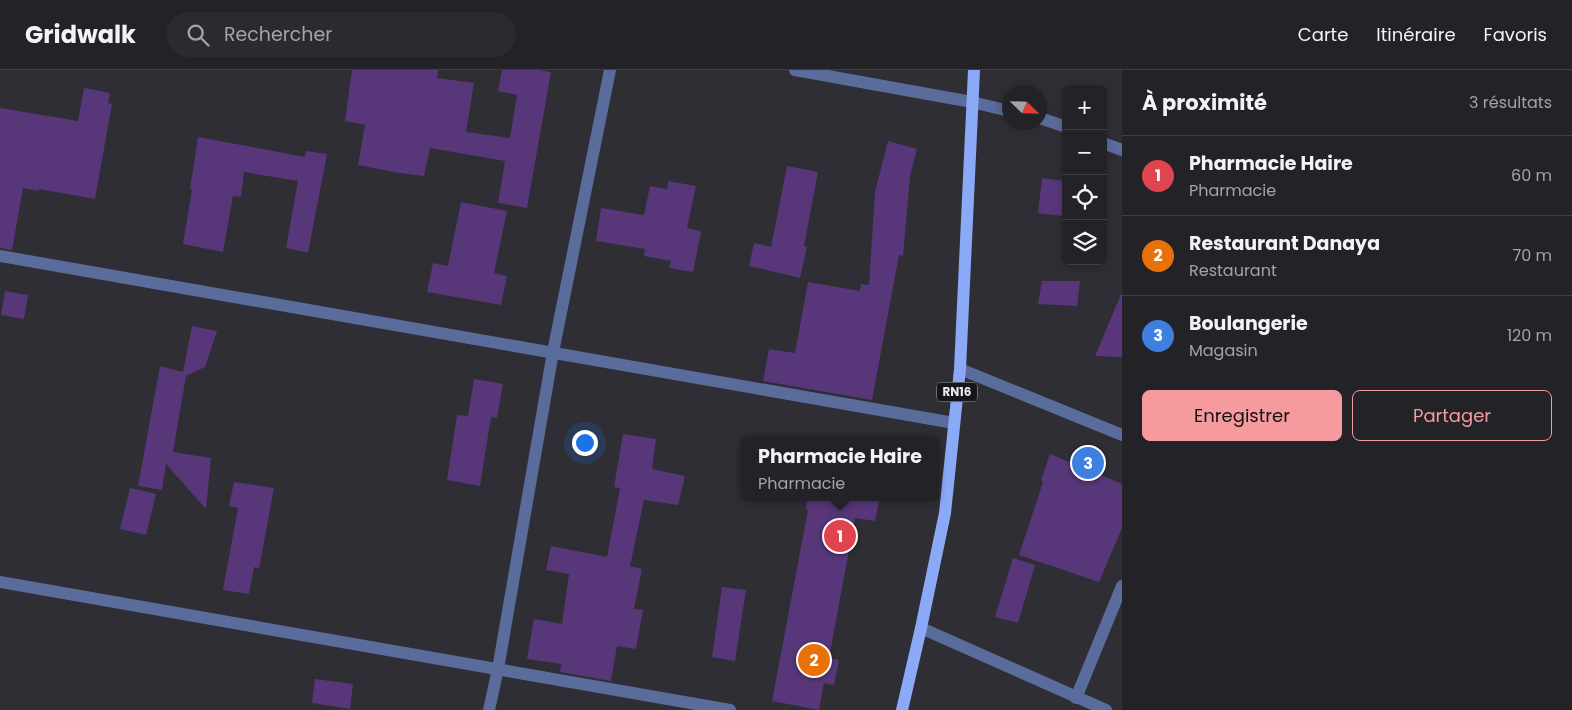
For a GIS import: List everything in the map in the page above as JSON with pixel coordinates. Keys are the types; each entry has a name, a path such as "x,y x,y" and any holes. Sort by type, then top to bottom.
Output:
{"main road":[{"name":"RN16","path":"902,710 945,513 960,369 974,70"}],"street":[{"path":"489,710 498,669 553,352 610,70"},
{"path":"795,70 1002,109"},
{"path":"1047,120 1062,126"},
{"path":"1107,144 1122,150"},
{"path":"0,256 954,423"},
{"path":"960,369 1122,435"},
{"path":"0,582 730,710"},
{"path":"1076,698 1122,586"},
{"path":"921,628 1106,710"}],"building":[{"path":"352,70 438,70 437,78 474,83 466,132 510,138 517,95 498,91 502,70 539,70 551,72 527,208 498,203 505,161 430,148 424,176 358,165 365,125 345,121"},
{"path":"84,88 110,93 108,103 112,104 95,199 23,188 12,250 0,248 0,108 78,121"},
{"path":"198,137 305,157 306,151 327,154 308,253 286,248 298,181 244,172 241,197 233,196 223,252 183,244"},
{"path":"888,141 917,149 910,176 903,256 899,255 872,400 763,381 769,349 795,353 808,282 860,291 861,284 869,285 875,192"},
{"path":"787,166 818,172 804,246 807,247 800,278 749,266 754,243 771,247"},
{"path":"1042,178 1062,180 1062,216 1038,213"},
{"path":"668,181 696,186 687,228 701,232 693,272 669,268 671,261 644,256 645,249 596,241 601,208 644,215 650,186 667,189"},
{"path":"461,202 507,211 494,273 507,276 501,305 427,292 433,263 448,266"},
{"path":"1042,281 1080,281 1077,306 1038,304"},
{"path":"5,291 28,295 24,319 1,315"},
{"path":"1122,292 1122,357 1095,356"},
{"path":"192,326 217,331 205,367 186,376 173,452 211,458 206,509 166,464 162,490 138,486 160,366 183,372"},
{"path":"474,379 503,384 497,418 491,417 480,486 447,480 457,415 468,416"},
{"path":"623,434 656,439 652,469 685,476 678,505 644,500 630,566 642,569 634,609 643,610 636,649 617,646 611,681 560,672 561,664 527,659 534,619 562,624 569,574 546,570 551,546 607,557 620,488 614,487"},
{"path":"1050,454 1122,484 1122,528 1099,582 1019,555 1043,482 1041,480"},
{"path":"234,482 274,488 259,569 254,567 249,594 223,590 238,508 229,506"},
{"path":"130,488 156,494 146,535 120,529"},
{"path":"807,501 879,501 875,521 855,518 829,658 839,660 834,685 824,683 819,710 772,701 808,510 806,509"},
{"path":"1013,558 1035,565 1018,623 995,617"},
{"path":"722,587 746,590 735,661 712,657"},
{"path":"315,679 353,684 350,709 312,703"}],"place":[{"name":"Boulangerie","path":"1088,463"},
{"name":"Pharmacie Haire","path":"840,536"},
{"name":"Restaurant Danaya","path":"814,660"}]}
